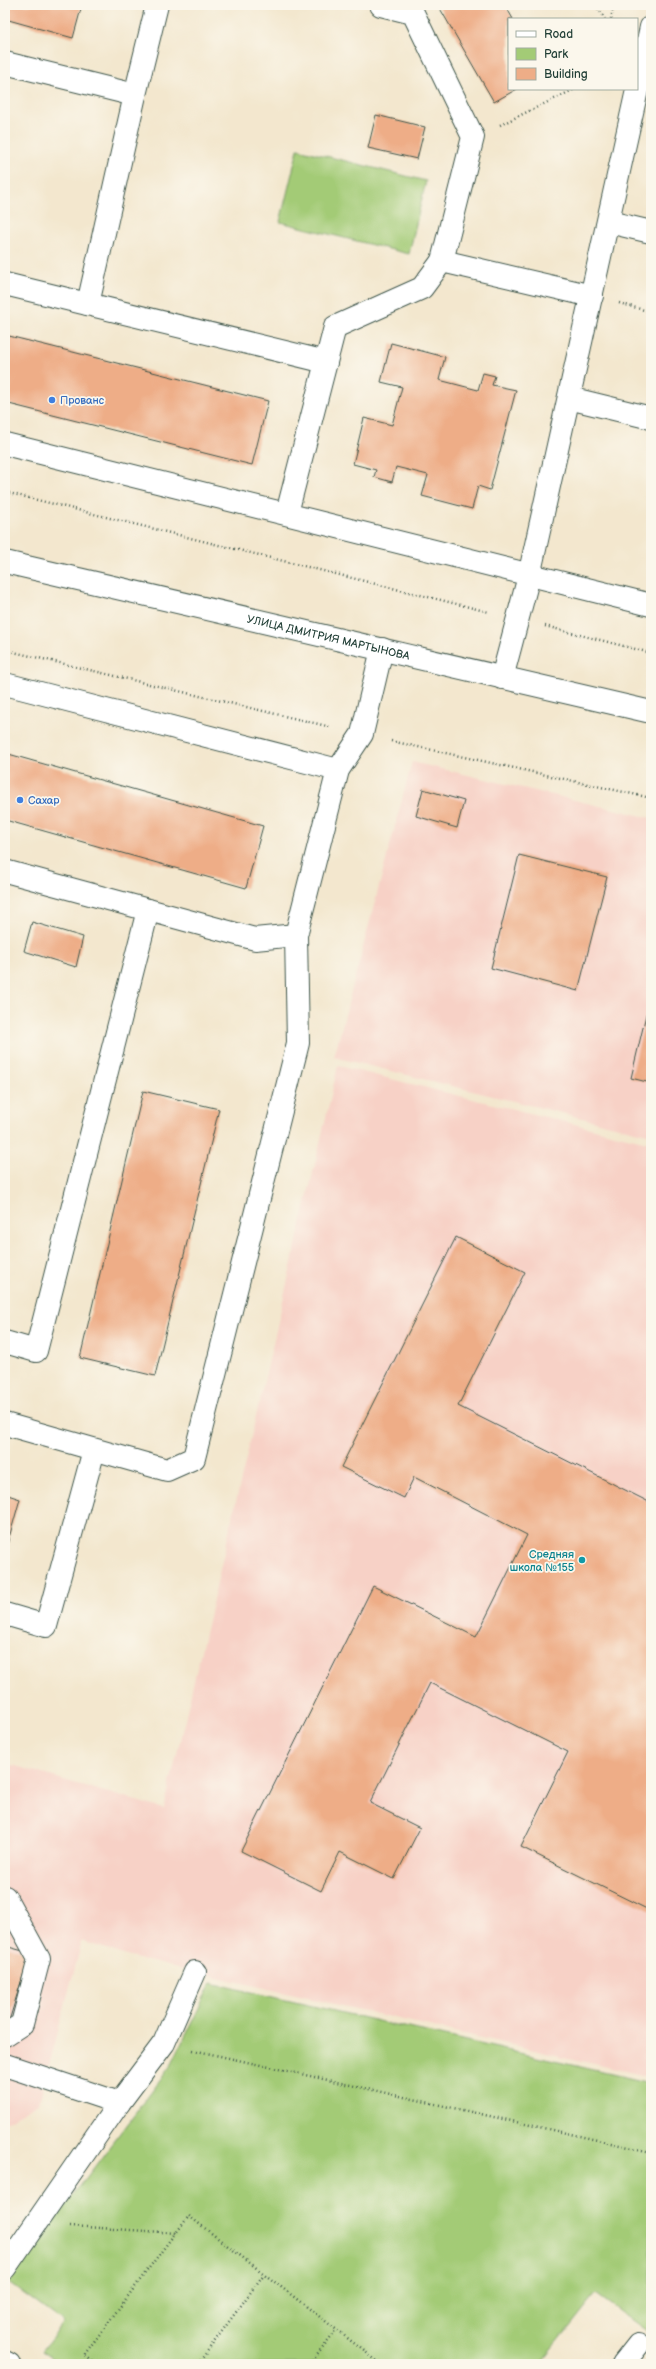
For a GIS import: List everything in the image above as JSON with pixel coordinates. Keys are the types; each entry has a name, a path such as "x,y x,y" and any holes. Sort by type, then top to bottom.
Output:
{"street":[{"path":"88,304 157,5"},
{"path":"287,513 335,327 422,288 442,261 473,137 413,13 381,5"},
{"path":"638,87 651,27"},
{"path":"5,63 135,95"},
{"path":"502,678 529,576 637,90"},
{"path":"609,222 651,232"},
{"path":"442,261 592,296"},
{"path":"5,284 326,362"},
{"path":"569,398 651,418"},
{"path":"5,444 287,513 529,576 651,605"},
{"name":"УЛИЦА ДМИТРИЯ МАРТЫНОВА","path":"5,562 651,712"},
{"path":"5,1424 167,1470 194,1458 298,1043 296,935 338,770 362,734 382,650"},
{"path":"5,684 338,770"},
{"path":"5,870 255,940 296,935"},
{"path":"5,1342 36,1351 148,910"},
{"path":"5,1614 46,1626 94,1450"},
{"path":"5,1897 39,1959 22,2024 5,2036"},
{"path":"5,2268 119,2103 164,2043 195,1972"},
{"path":"5,2065 119,2103"},
{"path":"623,2364 638,2345"},
{"path":"5,2362 9,2364"}],"path":[{"path":"596,5 604,18"},
{"path":"611,18 614,5"},
{"path":"473,137 573,90"},
{"path":"5,492 651,653"},
{"path":"5,650 362,734 651,798"},
{"path":"164,2043 651,2152"},
{"path":"96,2364 84,2355 189,2216 381,2364"},
{"path":"36,2223 176,2233"},
{"path":"198,2364 264,2274"},
{"path":"310,2364 336,2330"}],"shaded area":[{"path":"412,762 651,818 651,1135 334,1057"},
{"path":"338,1066 651,1143 651,2077 130,1957 82,1941 39,2103 5,2122 5,1763 164,1809"}],"green space":[{"path":"298,149 426,181 409,254 280,222"},
{"path":"211,1983 651,2083 651,2334 596,2294 540,2364 61,2364 42,2351 64,2323 8,2282 171,2065"}],"building":[{"path":"5,5 82,5 73,38 5,19"},
{"path":"438,5 505,5 512,18 508,18 508,90 515,90 494,102"},
{"path":"376,115 425,127 417,159 368,148"},
{"path":"5,335 268,401 252,465 5,403"},
{"path":"391,343 445,357 439,380 478,390 483,373 495,376 492,385 516,390 490,490 478,486 472,509 422,496 428,475 396,467 392,482 374,477 376,470 353,464 364,418 392,425 402,387 381,382"},
{"path":"5,753 263,826 246,888 5,820"},
{"path":"423,789 464,801 457,828 416,816"},
{"path":"519,855 607,877 578,991 491,968"},
{"path":"32,922 83,937 76,967 24,951"},
{"path":"651,998 651,1083 631,1078"},
{"path":"143,1091 219,1109 155,1376 80,1358"},
{"name":"Средняя школа №155","path":"456,1237 525,1272 458,1406 651,1503 651,1911 521,1847 568,1752 430,1683 370,1803 420,1828 394,1879 340,1852 321,1891 241,1851 373,1586 476,1637 527,1535 414,1477 404,1498 341,1467"},
{"path":"5,1494 20,1499 5,1552"},
{"path":"5,1946 30,1953 8,2024 5,2023"}],"place":[{"name":"Прованс","path":"52,400"},
{"name":"Сахар","path":"20,800"},
{"name":"Средняя школа №155","path":"582,1560"}]}
